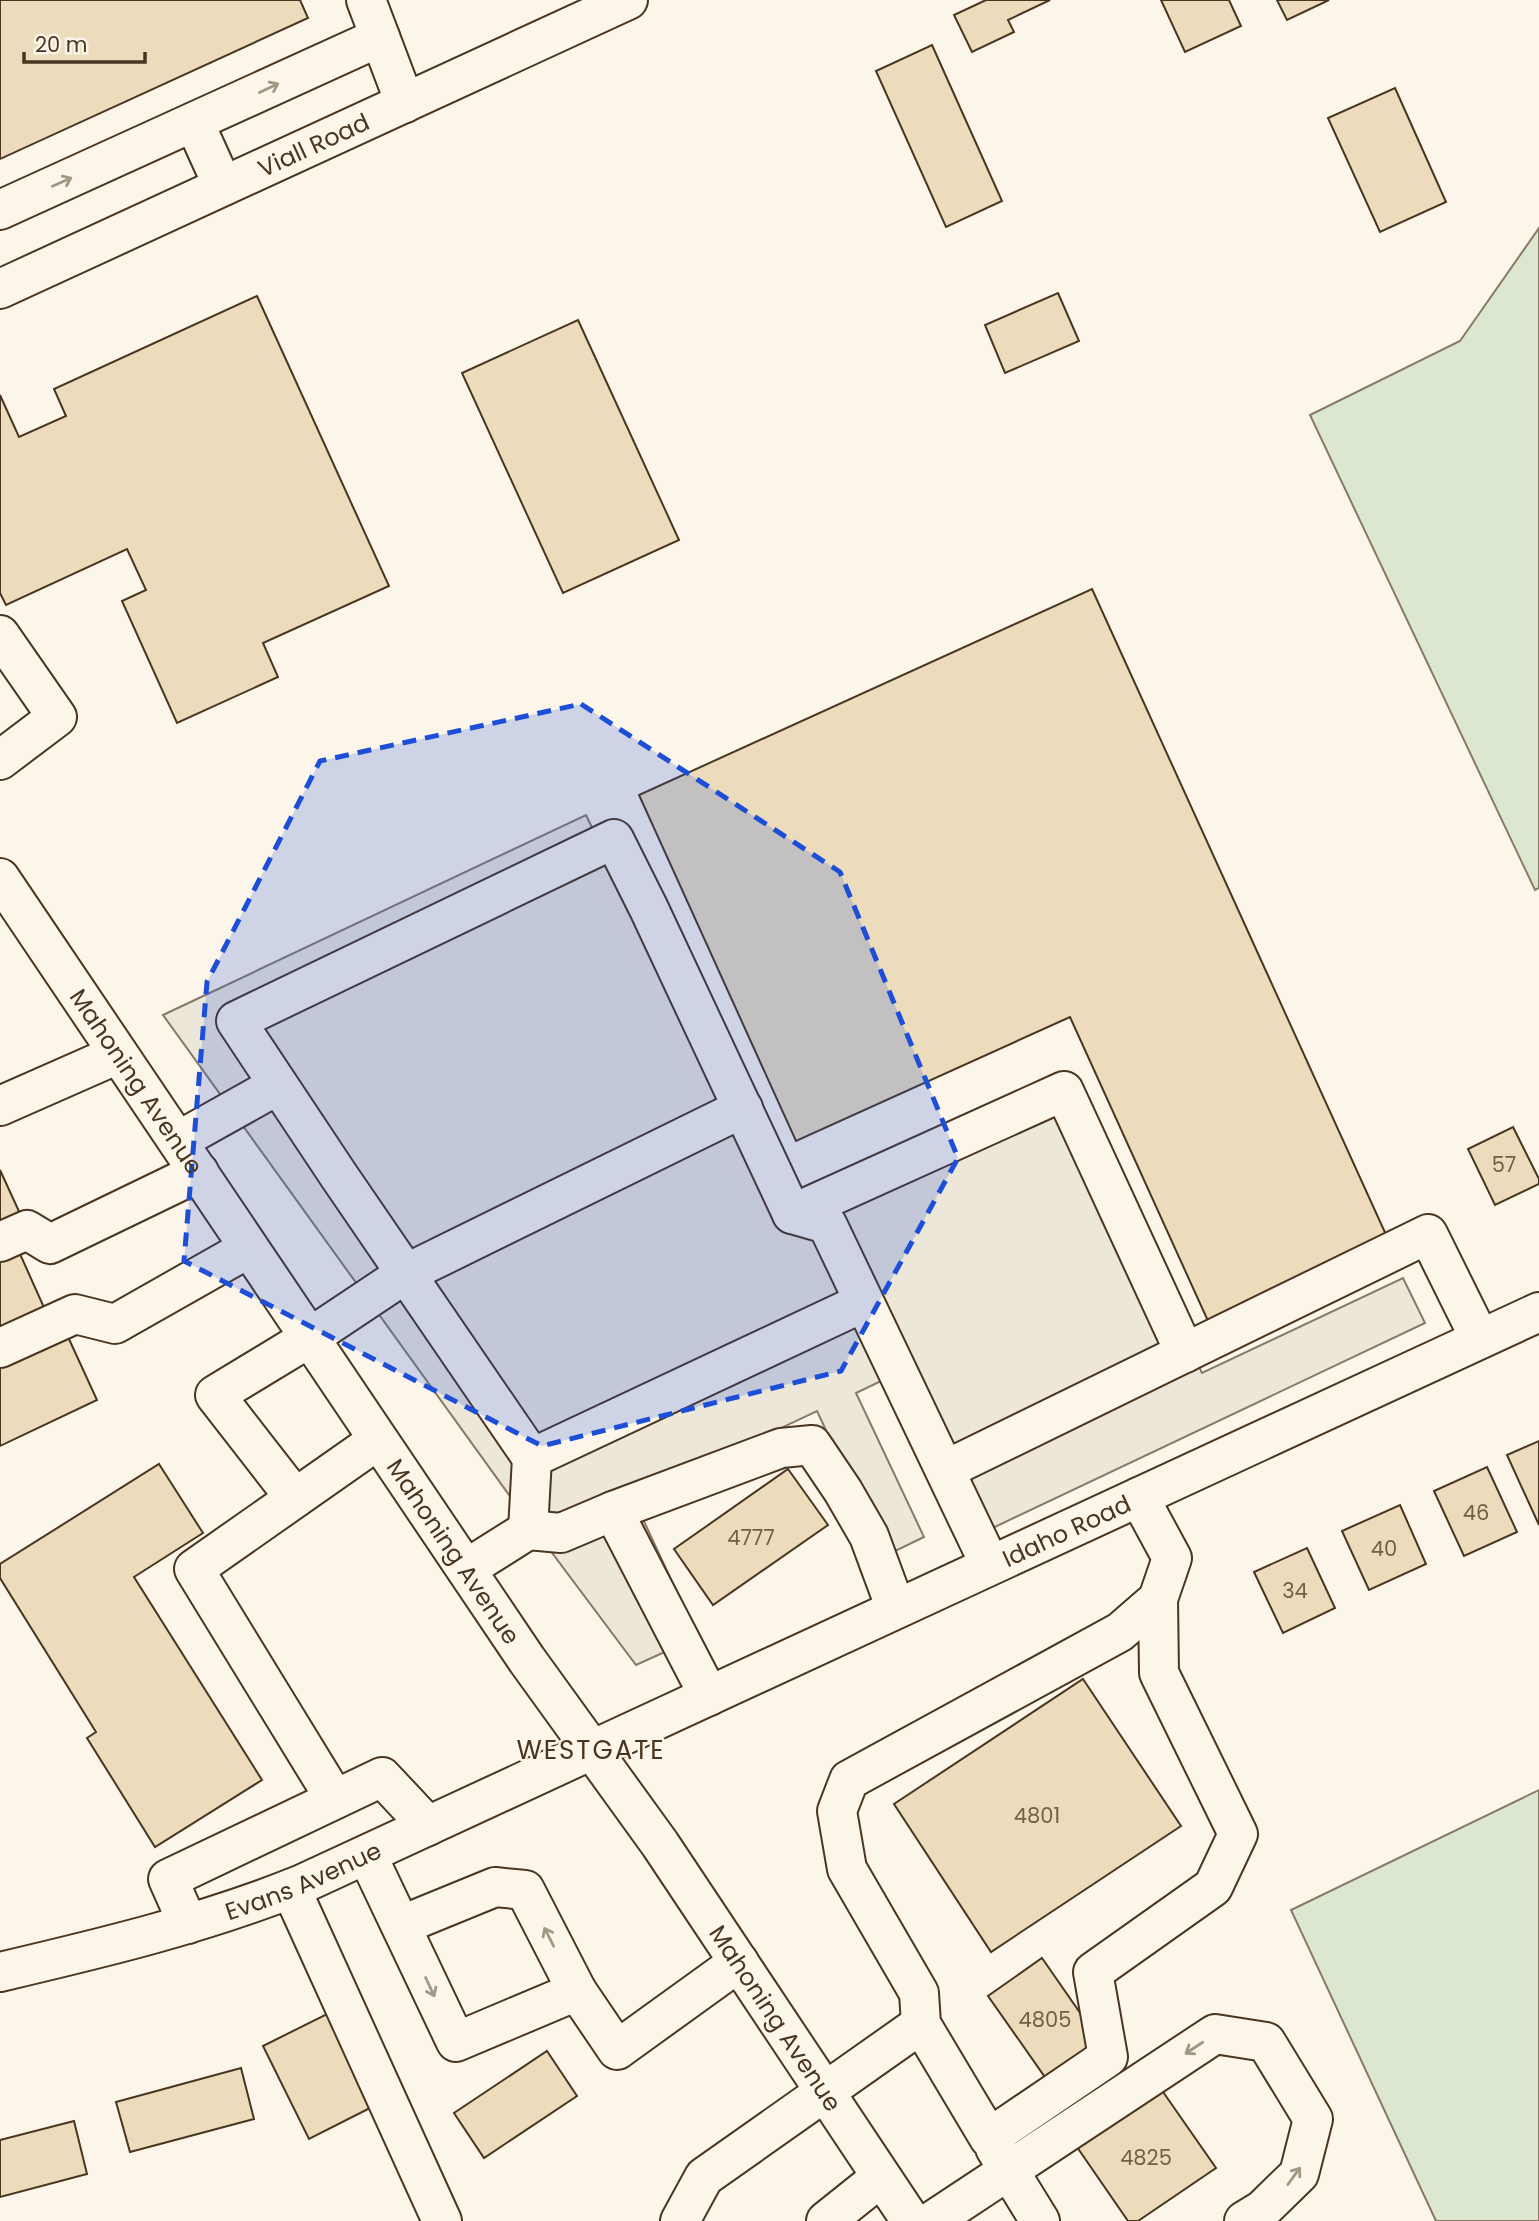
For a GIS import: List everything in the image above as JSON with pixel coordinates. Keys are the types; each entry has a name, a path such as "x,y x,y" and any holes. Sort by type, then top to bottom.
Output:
{"street":[{"path":"366,0 405,103"},
{"name":"Viall Road","path":"0,289 628,0"},
{"path":"0,210 380,37"},
{"path":"194,122 223,186"},
{"path":"0,635 57,717 0,760"},
{"path":"528,1530 532,1458 236,1021 614,839 792,1214 827,1224 990,1566"},
{"name":"Mahoning Avenue","path":"0,878 527,1660 660,1844 911,2221"},
{"path":"0,1106 118,1054"},
{"path":"177,1141 278,1085"},
{"path":"792,1214 1064,1091 1185,1353"},
{"path":"295,1498 215,1395 310,1338 405,1274 743,1108"},
{"path":"0,1242 27,1230 50,1244 198,1172"},
{"path":"945,1470 1428,1234 1480,1339"},
{"path":"0,1348 75,1314 115,1324 249,1248"},
{"path":"532,1458 864,1302"},
{"name":"Idaho Road","path":"592,1750 1539,1312"},
{"path":"335,1799 194,1569 378,1440"},
{"path":"466,1569 528,1530 561,1533 781,1448 812,1445 869,1536 896,1609"},
{"path":"932,2221 1010,2154 1108,2057 1093,1972 1213,1887 1238,1833 1160,1674 1158,1599 1172,1558 1139,1497"},
{"path":"613,1511 709,1696"},
{"path":"1040,2221 1010,2154 921,2024 919,1993 846,1869 836,1811 849,1780 1119,1632 1158,1599"},
{"name":"Evans Avenue","path":"0,1972 145,1937 247,1906 367,1855 592,1750"},
{"path":"188,1924 168,1879 382,1777 428,1826"},
{"path":"367,1855 456,2042 577,1991"},
{"path":"402,1925 495,1886 525,1891 577,1991 617,2050 739,1962"},
{"path":"291,1889 442,2221"},
{"path":"680,2221 704,2177 921,2024"},
{"path":"1010,2154 1215,2035 1266,2042 1313,2119 1299,2174 1262,2210 1244,2221"},
{"path":"826,2221 881,2177"}],"highlighted area":[{"path":"581,704 840,872 958,1158 841,1371 542,1446 184,1261 207,982 320,761"}],"green space":[{"path":"1539,228 1539,888 1535,890 1310,415 1460,341"},
{"path":"1539,1790 1539,2221 1436,2221 1291,1910"}],"shaded area":[{"path":"586,815 775,1213 1062,1078 1202,1373 1403,1278 1425,1323 961,1543 883,1380 856,1393 924,1537 885,1556 817,1411 633,1498 698,1637 636,1665 517,1506 163,1015"}],"building":[{"path":"0,0 300,0 308,18 0,159"},
{"path":"986,0 1050,0 1008,20 1014,32 972,52 954,15"},
{"path":"1161,0 1229,0 1241,26 1185,52"},
{"path":"1277,0 1329,0 1287,20"},
{"path":"932,45 1002,201 946,227 876,71"},
{"path":"1395,88 1446,202 1380,232 1328,118"},
{"path":"1058,293 1079,341 1005,373 985,325"},
{"path":"257,296 389,586 263,643 278,677 177,723 122,601 146,590 127,549 6,605 0,593 0,395 19,437 66,416 54,389"},
{"path":"578,320 679,540 563,593 462,373"},
{"path":"1092,589 1388,1239 1208,1321 1070,1017 796,1141 639,795"},
{"path":"1513,1127 1539,1184 1495,1205 1468,1149"},
{"path":"0,1170 23,1220 0,1231"},
{"path":"16,1245 46,1312 0,1332 0,1252"},
{"path":"63,1326 97,1400 0,1446 0,1355"},
{"path":"1539,1441 1539,1525 1507,1455"},
{"path":"159,1464 203,1533 134,1577 262,1780 155,1847 87,1738 96,1732 0,1578 0,1564"},
{"path":"1487,1467 1517,1532 1464,1556 1434,1491"},
{"path":"788,1469 828,1525 713,1605 674,1549"},
{"path":"1400,1505 1426,1564 1369,1590 1342,1531"},
{"path":"1307,1548 1335,1608 1283,1633 1254,1572"},
{"path":"1083,1679 1181,1826 991,1952 894,1804"},
{"path":"1042,1958 1101,2043 1047,2080 988,1996"},
{"path":"327,2014 374,2106 309,2139 263,2046"},
{"path":"547,2051 577,2096 484,2158 454,2113"},
{"path":"241,2068 254,2119 130,2152 116,2102"},
{"path":"1161,2089 1216,2168 1138,2221 1128,2221 1077,2147"},
{"path":"74,2121 87,2174 0,2197 0,2140"}],"district":[{"name":"WESTGATE","path":"591,1750"}]}
